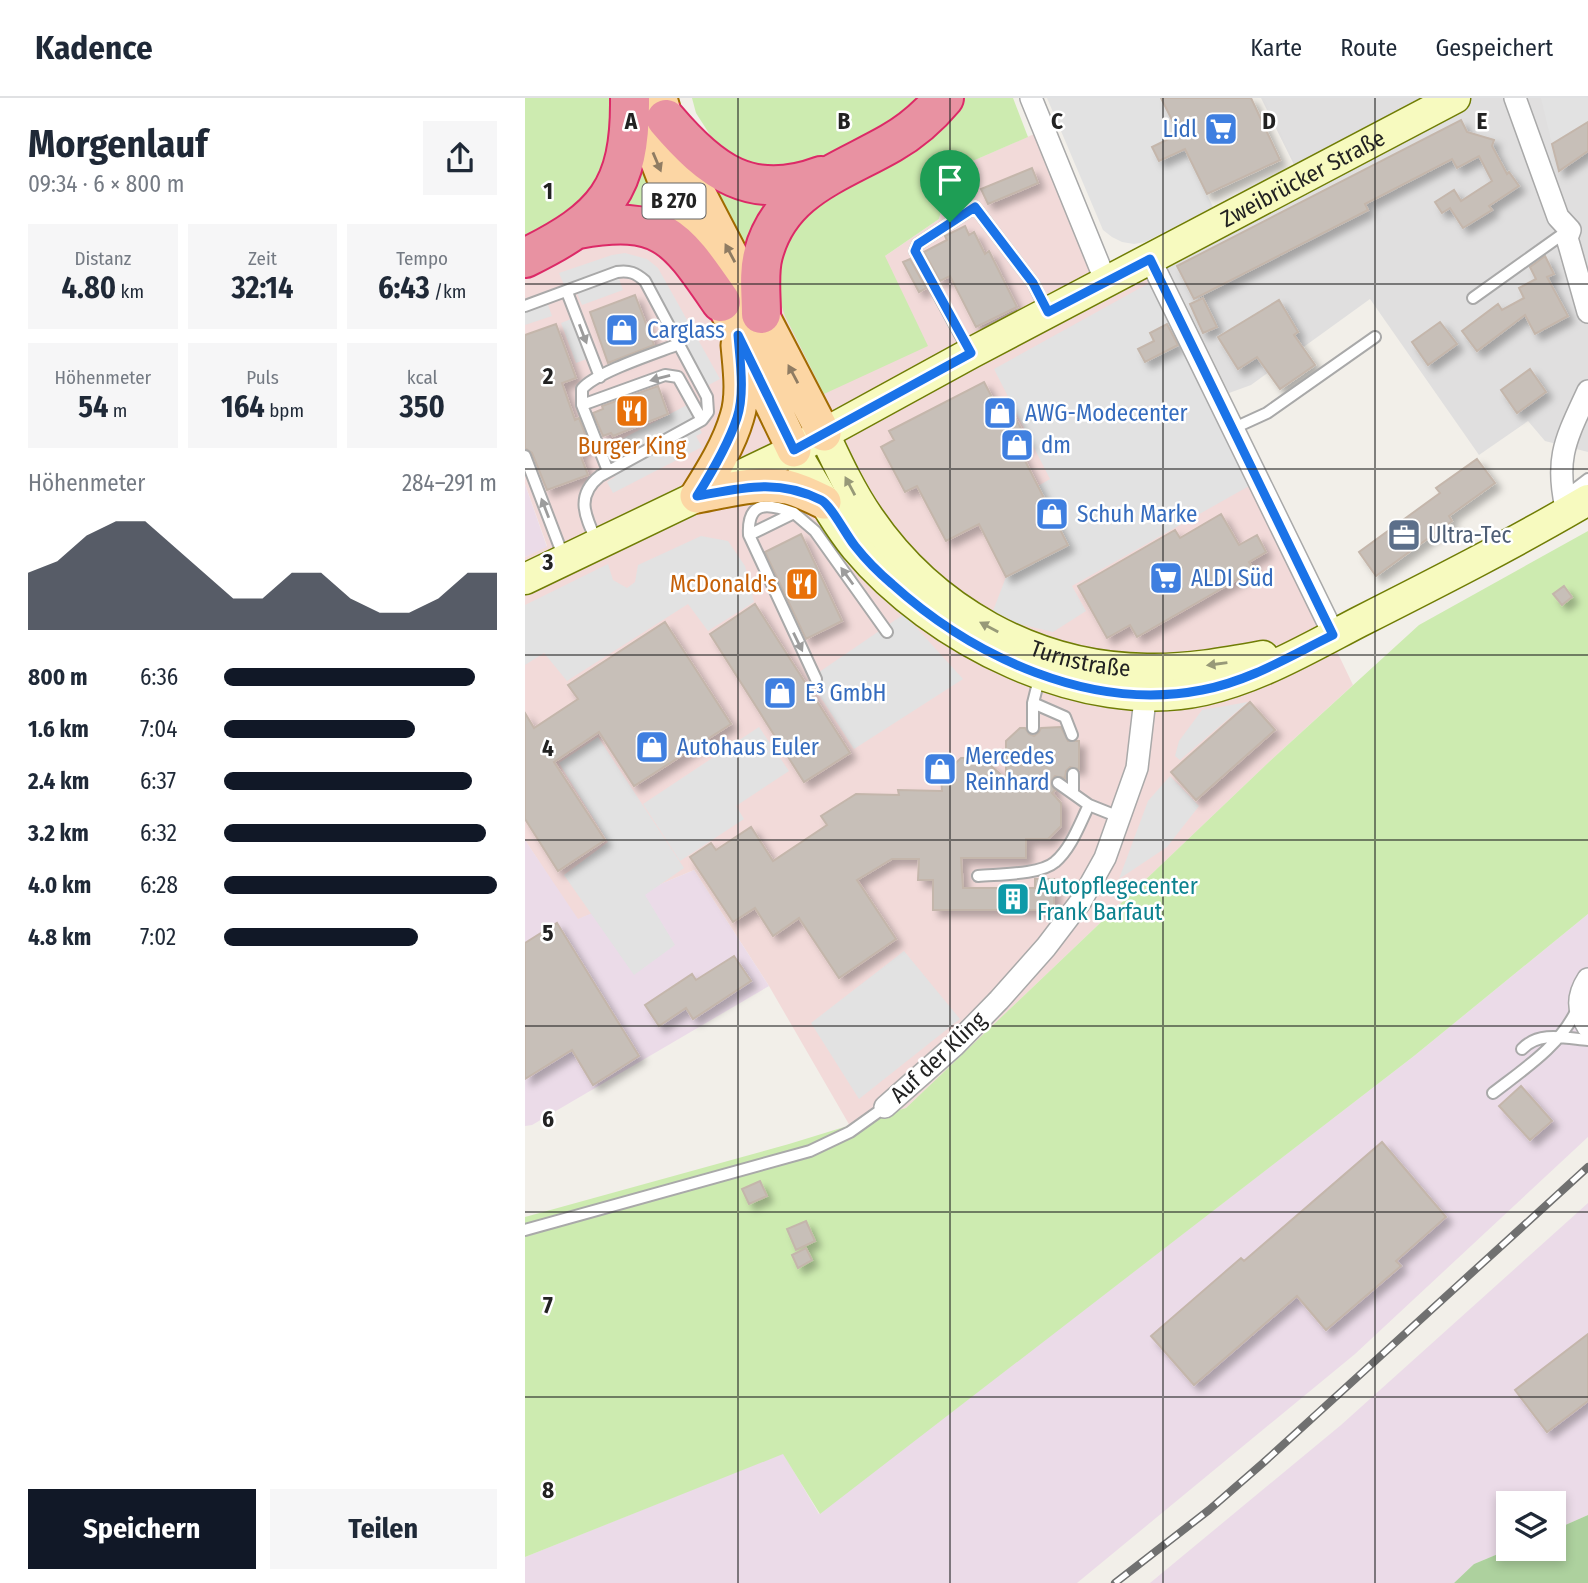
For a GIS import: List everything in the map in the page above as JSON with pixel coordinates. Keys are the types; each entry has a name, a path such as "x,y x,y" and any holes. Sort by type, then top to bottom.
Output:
{"highway":[{"path":"525,258 578,229 601,208 620,178 629,142 632,98"},
{"path":"750,325 762,257 778,218 803,192 893,142 926,119 944,98"},
{"path":"663,109 693,150 718,168 752,185 781,187 837,171"},
{"path":"578,229 621,223 655,230 675,241 721,302"}],"main road":[{"name":"B 270","path":"632,98 669,191 721,302 750,325 824,434"},
{"name":"B 270","path":"663,109 703,201 794,450"},
{"path":"697,496 716,464 738,416 750,325"},
{"path":"697,496 749,486 776,486 800,491 824,502"}],"street":[{"path":"1031,98 1106,282"},
{"path":"1515,98 1558,217 1579,231 1567,238 1588,312"},
{"name":"Zweibrücker Straße","path":"525,579 794,450 971,353 1453,99"},
{"path":"1150,259 1232,429 1321,641"},
{"path":"1573,503 1563,449 1588,391"},
{"name":"Turnstraße","path":"824,434 869,518 909,569 947,601 979,623 1006,636 1043,663"},
{"name":"Turnstraße","path":"794,450 824,502 862,554 934,620 981,648 1043,663 1108,666 1147,682 1195,667 1321,641 1454,574 1573,503"},
{"name":"Auf der Kling","path":"885,1107 954,1046 1046,947 1087,890 1105,858 1137,768 1147,682"},
{"path":"1588,979 1582,988 1579,1003 1581,1016 1588,1027"}],"lane":[{"path":"971,353 915,251 918,244 975,207 1033,283 1048,312"},
{"path":"1473,298 1527,257 1579,231"},
{"path":"525,306 617,272 637,274 645,281 708,397 708,412 702,419 608,471 589,485 585,495 585,509 598,544"},
{"path":"567,292 600,377"},
{"path":"1232,429 1267,413 1375,337"},
{"path":"608,471 582,405 582,389 600,377 679,344"},
{"path":"582,405 672,374 678,377 702,419"},
{"path":"525,456 565,560"},
{"path":"1573,503 1588,480"},
{"path":"816,679 749,535 749,517 754,510 770,506 794,513 814,531 887,632"},
{"path":"749,535 794,513"},
{"path":"1034,728 1033,703 1043,663"},
{"path":"1033,703 1065,717 1072,735"},
{"path":"1073,774 1073,792"},
{"path":"1058,783 1089,804 1119,817"},
{"path":"978,876 1044,869 1054,863 1066,849 1089,804"},
{"path":"1493,1093 1545,1052 1556,1037 1569,1027 1579,1003"},
{"path":"1522,1049 1529,1041 1541,1038 1588,1040"},
{"name":"Auf der Kling","path":"525,1230 810,1151 850,1132 885,1107"}],"shaded area":[{"path":"1047,98 1161,98 1213,207 1145,242 1134,244 1112,237 1103,230"},
{"path":"1261,98 1588,98 1588,452 1545,441 1528,421 1479,455 1370,299 1251,385 1229,393 1167,266 1307,191"},
{"path":"1541,98 1588,98 1588,122 1552,144"},
{"path":"1050,127 1109,267 1145,250 1353,685 906,1108 850,1126 769,986 694,870 577,920 525,840 525,557 547,546 525,484 525,273 608,236 885,256 939,219 952,170"},
{"path":"625,253 647,259 658,268 720,379 703,388 645,282 617,273 623,290 582,305 575,289 567,292 559,273"},
{"path":"1151,282 1249,486 1072,586 1086,611 1053,632 1019,624 993,611 1006,577 1068,544 1038,486 1050,479 994,369"},
{"path":"546,299 552,316 525,325 525,306"},
{"path":"576,317 592,357 576,363 561,323"},
{"path":"687,405 702,433 696,436 702,447 613,493 607,482 615,477 601,450"},
{"path":"525,484 547,547 525,557"},
{"path":"701,536 728,541 745,566 754,602 708,631 688,604 567,681 544,653 525,665 525,605 608,564 613,580 627,588 635,582 638,565"},
{"path":"904,614 963,679 854,749 809,679"},
{"path":"1248,702 1180,760 1175,756 1179,741 1202,710"},
{"path":"759,727 789,771 736,806 744,819 680,861 643,804"},
{"path":"598,737 684,868 645,895 675,945 634,975 564,875 608,842 559,763"},
{"path":"1170,776 1199,806 1167,847 1119,879 1148,801"},
{"path":"525,840 578,919 694,870 769,986 532,1125 525,1126"},
{"path":"1588,914 1588,1137 1355,1354 1077,1583 525,1583 525,1557 783,1453 819,1514 1414,1056"},
{"path":"904,951 960,1019 859,1099 811,1023"},
{"path":"1588,1203 1588,1515 1566,1525 1566,1491 1496,1491 1496,1555 1474,1564 1454,1583 1150,1583 1341,1425"}],"green space":[{"path":"525,98 610,98 615,132 612,156 600,189 525,245"},
{"path":"692,98 922,98 892,125 848,149 794,169 752,170 719,149 696,113"},
{"path":"962,98 1013,98 1028,137 952,170 939,219 885,256 928,346 824,394 785,316 772,277 785,222 868,170 921,146 951,117"},
{"path":"639,146 677,236 608,212"},
{"path":"701,169 770,198 751,268"},
{"path":"1588,531 1588,914 1414,1056 820,1514 783,1454 525,1557 525,1217 789,1144 906,1108 1270,761 1419,625"},
{"path":"1588,1515 1588,1583 1454,1583 1474,1564 1496,1555 1496,1561 1566,1561 1566,1525"}],"building":[{"name":"Lidl","path":"1161,98 1251,98 1280,160 1207,194 1185,149 1159,161 1152,147 1179,134"},
{"path":"1461,120 1467,132 1494,140 1492,146 1507,174 1509,172 1519,186 1489,206 1492,210 1463,228 1450,208 1442,213 1435,202 1454,190 1461,201 1492,181 1479,156 1457,168 1452,159 1365,204 1368,210 1194,299 1177,266"},
{"path":"1588,122 1588,151 1559,171 1552,144"},
{"path":"1032,168 1038,183 988,204 981,189"},
{"path":"965,226 969,235 974,232 985,254 989,251 1017,307 976,327 950,276 940,281 924,252 947,240 945,236"},
{"path":"1545,256 1554,274 1547,277 1568,316 1535,334 1525,315 1477,351 1462,331 1498,304 1502,310 1524,298 1519,288 1536,279 1530,267"},
{"path":"910,259 926,288 919,292 903,262"},
{"name":"Carglass","path":"635,295 654,345 608,363 590,312"},
{"path":"1203,298 1217,327 1203,333 1190,304"},
{"path":"1279,300 1298,332 1294,335 1315,365 1280,389 1257,357 1238,369 1218,337"},
{"path":"1440,322 1457,344 1428,365 1412,342"},
{"path":"556,324 576,378 562,383 575,420 579,418 588,442 584,443 586,449 579,452 588,475 547,490 532,453 525,448 525,335"},
{"path":"1167,324 1178,345 1145,362 1138,349 1154,341 1150,333"},
{"path":"1530,369 1546,392 1517,413 1501,390"},
{"path":"984,382 996,405 1006,400 1029,444 1019,449 1068,545 1006,577 979,524 946,541 917,486 905,492 881,447 894,440 889,431"},
{"name":"Burger King","path":"658,386 668,414 613,436 611,433 603,436 593,413 603,409 602,406"},
{"path":"1477,459 1495,483 1449,516 1452,521 1376,576 1359,552 1440,493 1436,488"},
{"name":"ALDI Süd","path":"1221,514 1239,545 1257,535 1266,552 1249,562 1254,570 1137,637 1130,625 1107,638 1078,586 1175,530 1180,538"},
{"name":"McDonald's","path":"801,534 842,621 806,639 765,552"},
{"path":"1564,586 1572,597 1562,605 1553,594"},
{"name":"E³ GmbH","path":"755,604 850,753 804,782 710,634"},
{"name":"Autohaus Euler","path":"665,622 731,724 634,786 599,732 554,762 605,840 558,871 525,819 525,713 534,728 578,699 568,685"},
{"path":"1250,702 1275,730 1196,800 1171,772"},
{"path":"1061,727 1068,741 1079,741 1079,769 1070,767 1065,778 1055,776 1050,782 1055,790 1052,793 1061,803 1061,826 1048,839 1026,839 1026,858 961,858 963,888 1035,888 1035,879 1054,879 1054,910 933,910 933,880 918,880 919,859 892,859 857,880 896,939 839,978 799,918 773,936 755,908 733,922 690,857 711,843 716,850 751,827 773,861 827,825 821,816 856,794 899,795 898,790 942,791 941,777 961,758 982,758 1006,779 1006,741 1020,728 1025,728 1034,736 1041,728"},
{"path":"557,923 639,1056 593,1085 572,1050 525,1079 525,943"},
{"path":"734,956 751,981 693,1019 686,1008 659,1026 645,1005 692,974 696,980"},
{"path":"1521,1086 1552,1121 1530,1140 1499,1106"},
{"path":"1382,1142 1446,1217 1396,1261 1401,1266 1326,1330 1297,1296 1194,1385 1151,1336 1241,1258 1244,1261"},
{"path":"760,1181 767,1196 749,1204 742,1189"},
{"path":"806,1221 815,1241 796,1250 787,1229"},
{"path":"806,1248 812,1260 798,1268 792,1255"},
{"path":"1588,1334 1588,1401 1547,1432 1515,1390"}],"railway":[{"path":"1115,1583 1209,1510 1263,1463 1588,1167"}],"place":[{"name":"Lidl","path":"1221,129"},
{"name":"Carglass","path":"622,330"},
{"name":"Burger King","path":"632,411"},
{"name":"AWG-Modecenter","path":"1000,413"},
{"name":"dm","path":"1017,445"},
{"name":"Schuh Marke","path":"1052,514"},
{"name":"Ultra-Tec","path":"1404,535"},
{"name":"ALDI Süd","path":"1166,578"},
{"name":"McDonald's","path":"802,584"},
{"name":"E³ GmbH","path":"780,693"},
{"name":"Autohaus Euler","path":"652,747"},
{"name":"Mercedes Reinhard","path":"940,769"},
{"name":"Autopflegecenter Frank Barfaut","path":"1013,899"}],"route":[{"path":"975,207 1033,283 1048,312 1150,259 1333,635 1275,667 1202,691 1147,694 1079,685 1008,661 934,620 862,554 824,502 800,491 776,486 749,486 697,496 716,464 738,416 741,381 738,335 794,450 971,353 915,251 918,244 950,222 975,207"}]}
